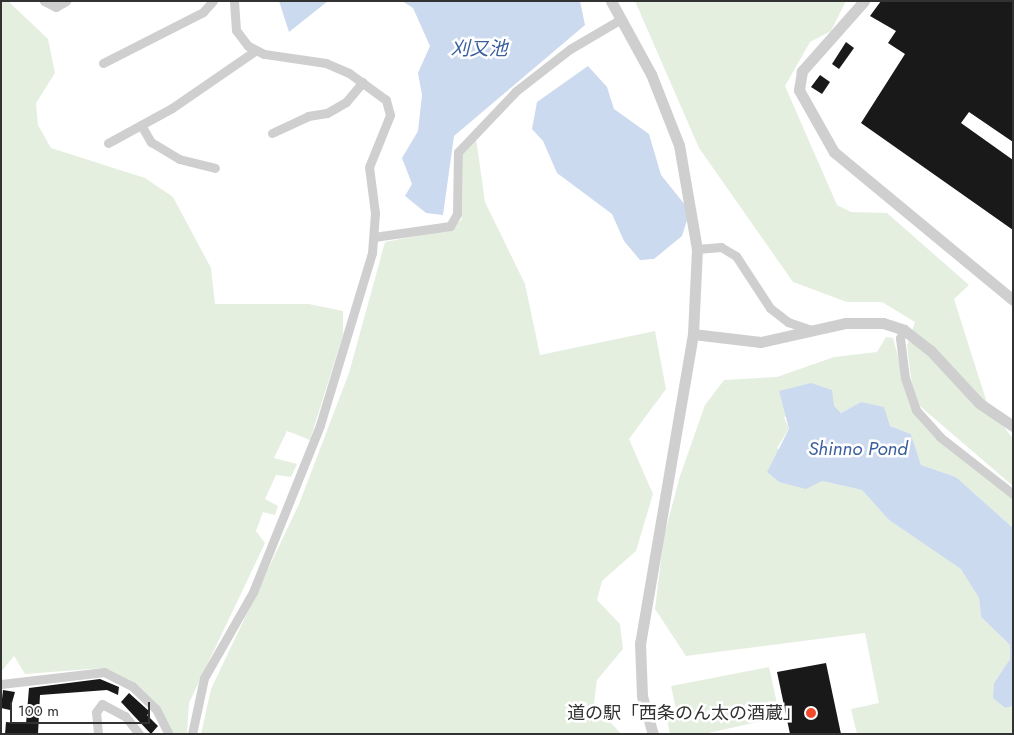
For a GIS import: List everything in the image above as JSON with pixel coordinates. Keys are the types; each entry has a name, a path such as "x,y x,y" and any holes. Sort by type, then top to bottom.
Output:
{"street":[{"path":"44,1 56,7 66,1"},
{"path":"103,63 203,12 213,1"},
{"path":"192,734 204,678 253,592 320,425 374,237 369,167 390,116 386,100 363,82 326,63 255,51 236,30 234,1"},
{"path":"611,1 652,74 679,144 697,249 694,334 640,643 642,696 653,734"},
{"path":"864,1 802,71 799,90 834,152 1013,300"},
{"path":"374,237 450,226 457,214 458,152 516,91 570,49 621,19"},
{"path":"108,143 252,57 255,51"},
{"path":"272,133 308,116 327,113 346,102 363,82"},
{"path":"141,125 151,142 172,155 215,168"},
{"path":"697,249 721,246 736,256 770,308 788,322 814,331"},
{"path":"694,334 762,342 865,321 904,330 930,350 979,403 1013,426"},
{"path":"904,330 900,338 905,378 916,410 940,437 1013,494"},
{"path":"1,684 104,672 132,686 156,710 169,734"},
{"path":"98,734 96,712 102,704 125,716 138,734"}],"green space":[{"path":"1,1 8,1 48,39 55,73 36,103 38,125 51,148 145,178 173,197 211,268 215,304 309,304 343,311 343,335 310,440 287,431 274,458 297,464 291,477 276,475 265,499 278,506 275,515 263,512 256,531 265,543 189,703 187,734 173,734 131,682 103,668 25,674 14,656 1,672"},
{"path":"635,1 846,1 831,31 810,42 785,86 837,205 851,212 887,213 969,285 954,299 987,403 1013,439 1013,486 914,401 907,346 915,322 882,302 847,302 793,282 699,148"},
{"path":"476,138 485,202 525,284 540,355 655,331 666,389 629,439 653,494 636,551 602,581 597,600 620,624 623,649 597,680 594,703 621,734 201,734 211,689 299,504 349,373 385,242 451,229 462,219 463,150"},
{"path":"886,337 893,338 913,412 1013,498 1013,528 956,477 921,465 911,434 890,426 861,402 841,413 833,406 784,417 789,429 777,448 822,481 862,490 889,520 962,569 979,598 981,617 1010,645 1010,659 994,683 1004,708 1013,706 1013,734 857,734 851,709 879,703 865,633 686,656 655,609 664,536 680,476 705,405 724,380 777,377 834,357 877,352"},
{"path":"769,667 780,717 704,734 670,734 665,712 676,709 671,686"}],"water":[{"path":"279,1 328,1 289,32"},
{"name":"刈又池","path":"402,1 580,1 585,25 454,136 443,215 426,213 405,196 412,184 402,158 418,131 422,95 418,73 430,46 413,8"},
{"path":"588,66 607,87 614,109 649,134 661,175 690,211 682,236 654,259 640,260 624,241 612,214 557,173 543,141 532,129 537,102"},
{"name":"Shinno Pond","path":"811,383 832,390 834,406 841,413 861,402 884,407 890,426 911,434 921,465 956,477 1013,528 1013,706 1005,708 993,698 994,683 1010,659 1010,645 981,617 979,598 961,569 889,520 862,490 822,481 806,489 779,482 767,472 789,429 779,391"}],"building":[{"path":"881,1 1013,1 1013,142 969,112 961,123 1013,160 1013,230 861,123 905,54 888,43 896,31 870,16"},
{"path":"846,42 854,48 839,69 832,64"},
{"path":"820,75 830,82 822,94 811,87"},
{"name":"道の駅「西条のん太の酒蔵」","path":"826,663 841,734 790,734 777,672"},
{"path":"100,679 119,687 118,695 107,690 40,695 38,734 5,734 6,722 26,724 29,688"},
{"path":"3,690 15,692 10,710 1,708"},
{"path":"129,693 150,712 147,715 158,726 151,734 121,702"}],"place":[{"name":"道の駅「西条のん太の酒蔵」","path":"811,713"}]}
